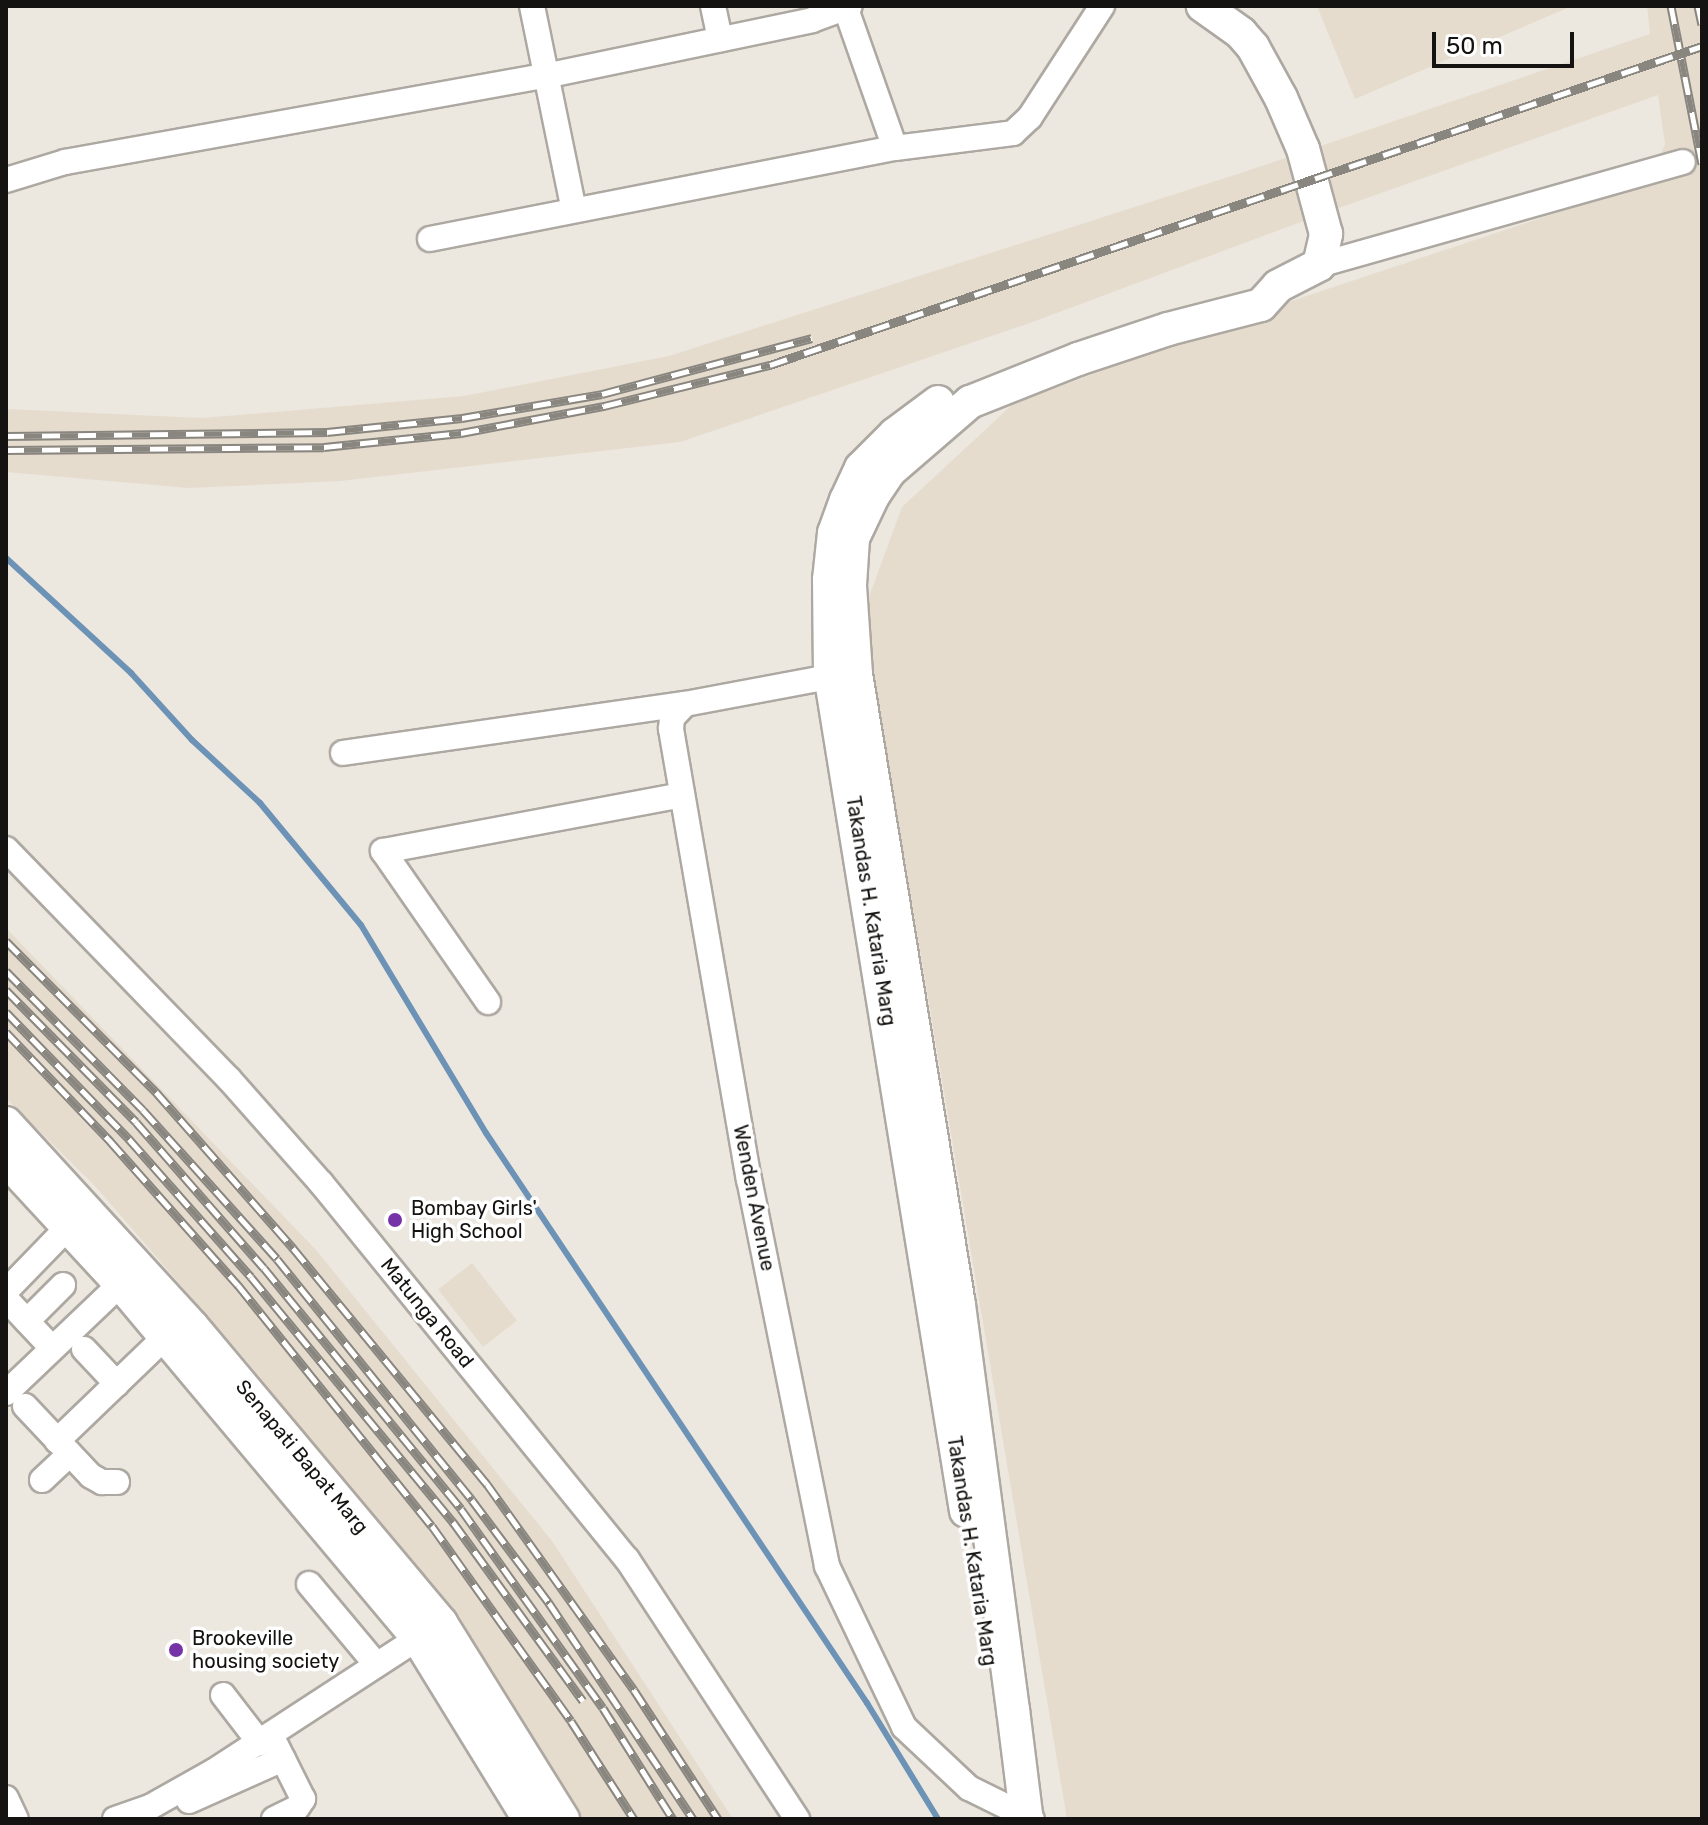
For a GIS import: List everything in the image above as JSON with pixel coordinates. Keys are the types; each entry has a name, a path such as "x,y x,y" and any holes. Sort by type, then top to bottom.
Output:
{"main road":[{"path":"1203,6 1247,40 1281,98 1303,149 1326,234 1319,265"},
{"name":"Takandas H. Kataria Marg","path":"1018,1815 970,1463 829,580 834,533 863,489 861,468 895,434 964,394 1096,342 1137,316 1191,313 1257,283 1278,286 1319,265"},
{"name":"Senapati Bapat Marg","path":"6,1123 129,1275 429,1630 563,1819"},
{"name":"Senapati Bapat Marg","path":"6,1160 68,1227 129,1275 165,1337 216,1376"},
{"name":"Senapati Bapat Marg","path":"429,1630 529,1819"}],"street":[{"path":"532,6 574,210"},
{"path":"713,6 720,39"},
{"path":"430,239 895,148 1013,133 1030,117 1102,6"},
{"path":"6,180 65,162 545,76 848,8 895,148"},
{"path":"1319,265 1683,162"},
{"path":"343,753 685,704 843,674"},
{"name":"Wenden Avenue","path":"685,704 672,718 671,729 749,1179 827,1566 904,1727 969,1788 1018,1815"},
{"path":"488,1002 383,851 682,795"},
{"name":"Matunga Road","path":"6,849 229,1079 331,1195 627,1559 797,1819"},
{"path":"6,1291 68,1227"},
{"path":"117,1482 96,1480 15,1400 52,1348 129,1275"},
{"path":"27,1321 63,1285"},
{"path":"6,1298 52,1348"},
{"path":"42,1480 117,1384 165,1337"},
{"path":"84,1349 117,1384"},
{"path":"309,1584 376,1664"},
{"path":"115,1819 150,1807 266,1739 429,1630"},
{"path":"223,1695 283,1759 303,1799 297,1808 274,1819"},
{"path":"151,1819 283,1759"}],"shaded area":[{"path":"1317,6 1572,6 1355,99"},
{"path":"1647,6 1702,6 1702,1819 1067,1819 863,613 902,507 1013,404 1259,312 1649,182 1665,144 1658,95 1333,210 1027,324 680,442 340,481 189,488 6,472 6,409 202,418 464,396 669,356 1244,172 1650,34"},
{"path":"6,928 317,1251 552,1541 733,1819 578,1819 461,1640 260,1377 96,1187 6,1098"},
{"path":"472,1263 517,1321 483,1347 438,1289"}],"waterway":[{"path":"6,558 131,673 192,740 260,803 361,925 486,1133 867,1703 938,1819"}],"railway":[{"path":"1671,6 1702,164"},
{"path":"1698,6 1702,25"},
{"path":"6,450 324,447 461,433 604,406 770,365 1702,46"},
{"path":"6,436 327,432 462,418 602,394 812,338"},
{"path":"6,941 156,1092 293,1248 487,1484 634,1690 718,1819"},
{"path":"6,971 143,1110 277,1259 472,1500 549,1603 693,1819"},
{"path":"6,990 136,1122 264,1268 461,1509 603,1708 673,1819"},
{"path":"6,1012 129,1139 251,1277 453,1522 583,1701"},
{"path":"6,1032 110,1141 238,1285 432,1526 571,1721 634,1819"}],"place":[{"name":"Bombay Girls' High School","path":"395,1220"},
{"name":"Brookeville housing society","path":"176,1650"}]}
